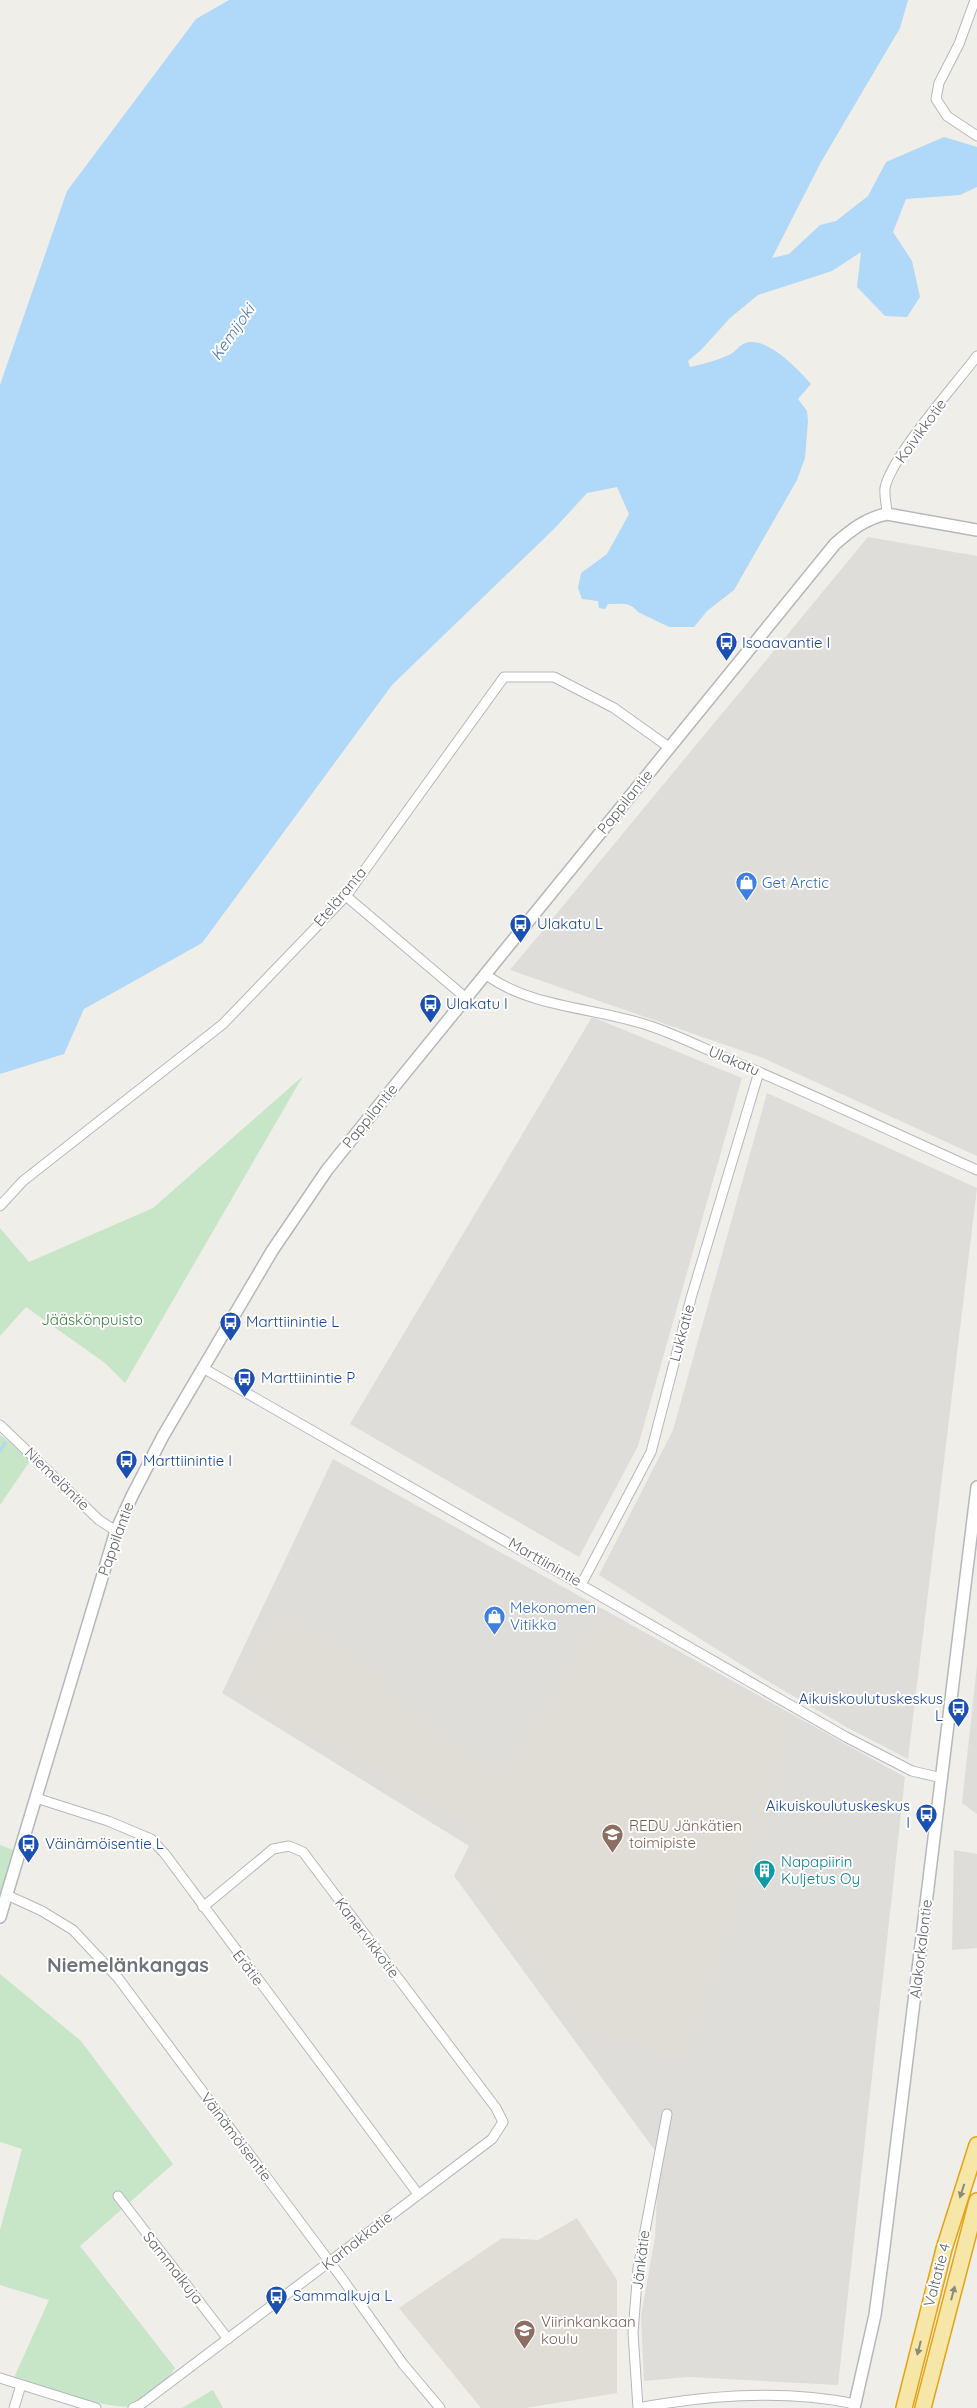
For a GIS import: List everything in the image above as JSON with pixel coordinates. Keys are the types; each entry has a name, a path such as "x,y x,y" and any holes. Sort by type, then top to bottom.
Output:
{"highway":[{"name":"Valtatie 4","path":"904,2408 944,2249 977,2145"},
{"name":"Valtatie 4","path":"923,2408 977,2201"}],"street":[{"path":"975,0 959,44 939,84 936,99 947,116 977,136"},
{"name":"Koivikkotie","path":"887,514 885,488 892,471 904,451 977,356"},
{"name":"Pappilantie","path":"0,1917 116,1531 151,1458 203,1368 272,1251 322,1177 835,544 855,527 875,516 887,514 977,530"},
{"name":"Eteläranta","path":"0,1206 23,1181 223,1024 346,896 504,677 554,677 614,708 670,748"},
{"path":"346,896 466,998"},
{"name":"Ulakatu","path":"485,974 496,982 541,1001 609,1014 651,1026 853,1112 977,1170"},
{"name":"Lukkatie","path":"582,1583 651,1452 691,1298 759,1072"},
{"name":"Marttiinintie","path":"203,1368 582,1583 846,1737 912,1771 942,1778"},
{"name":"Niemeläntie","path":"0,1425 99,1520 116,1531"},
{"name":"Alakorkalontie","path":"854,2406 874,2315 883,2255 977,1487"},
{"name":"Erätie","path":"36,1798 108,1821 151,1839 165,1854 418,2194"},
{"name":"Kanervikkotie","path":"203,1907 273,1848 289,1846 302,1852 496,2108 503,2122"},
{"name":"Väinämöisentie","path":"7,1895 42,1911 73,1930 118,1978 330,2262 403,2364 440,2408"},
{"name":"Jänkätie","path":"638,2408 634,2333 638,2268 667,2114"},
{"name":"Karhakkatie","path":"133,2408 140,2405 492,2139 503,2122"},
{"name":"Sammalkuja","path":"118,2196 228,2339"},
{"path":"0,2378 96,2408"},
{"path":"14,2408 21,2385"},
{"path":"638,2408 786,2395 854,2406"}],"shaded area":[{"path":"868,537 977,556 977,1156 763,1058 510,970"},
{"path":"592,1017 742,1078 638,1446 579,1557 350,1424"},
{"path":"767,1093 977,1188 908,1759 848,1728 764,1679 599,1575 673,1430"},
{"path":"333,1459 905,1777 838,2385 688,2377 644,2381 641,2316 655,2237 659,2156 454,1876 469,1846 222,1693"},
{"name":"REDU Jänkätien toimipiste","path":"281,1613 389,1680 389,1695 499,1780 600,1616 794,1724 686,2061 583,2032 465,1872 484,1836 238,1691"},
{"path":"977,1665 977,1814 962,1803"},
{"path":"954,1850 977,1854 977,1948 952,1950"},
{"name":"Viirinkankaan koulu","path":"577,2218 617,2280 617,2393 526,2408 481,2408 399,2308 502,2238 538,2240"}],"green space":[{"name":"Jääskönpuisto","path":"303,1076 125,1383 105,1363 26,1307 0,1336 0,1228 29,1262 153,1208"},
{"path":"0,1435 32,1458 0,1505"},
{"path":"0,1845 16,1851 0,1903"},
{"path":"0,1974 81,2041 173,2164 80,2246 175,2368 152,2396 134,2407 91,2402 12,2382 49,2300 0,2285 0,2230 22,2149 0,2142"},
{"path":"213,2390 223,2408 182,2408"}],"water":[{"name":"Kemijoki","path":"229,0 908,0 900,28 821,162 772,258 789,254 820,225 836,221 868,196 886,162 944,137 977,147 977,187 960,195 906,199 893,232 912,261 920,297 907,317 885,316 857,287 861,252 832,271 758,295 730,318 701,350 688,361 690,367 716,360 731,354 743,344 751,342 761,344 780,354 811,384 798,399 807,411 808,421 805,458 797,480 734,590 707,611 694,627 669,627 628,605 608,604 605,609 599,608 598,601 582,599 578,588 581,573 607,554 629,514 617,487 587,493 555,528 392,685 202,943 84,1009 64,1054 0,1074 0,385 67,191 196,19"}],"waterway":[{"path":"0,1451 5,1443"}],"place":[{"name":"Isoaavantie I","path":"726,662"},
{"name":"Get Arctic","path":"746,902"},
{"name":"Ulakatu L","path":"521,943"},
{"name":"Ulakatu I","path":"430,1023"},
{"name":"Marttiinintie L","path":"230,1341"},
{"name":"Marttiinintie P","path":"245,1397"},
{"name":"Marttiinintie I","path":"127,1480"},
{"name":"Mekonomen Vitikka","path":"494,1636"},
{"name":"Aikuiskoulutuskeskus L","path":"959,1727"},
{"name":"Aikuiskoulutuskeskus I","path":"926,1834"},
{"name":"REDU Jänkätien toimipiste","path":"613,1854"},
{"name":"Väinämöisentie L","path":"29,1863"},
{"name":"Napapiirin Kuljetus Oy","path":"765,1890"},
{"name":"Sammalkuja L","path":"277,2315"},
{"name":"Viirinkankaan koulu","path":"525,2350"}],"district":[{"name":"Niemelänkangas","path":"128,1965"}]}
